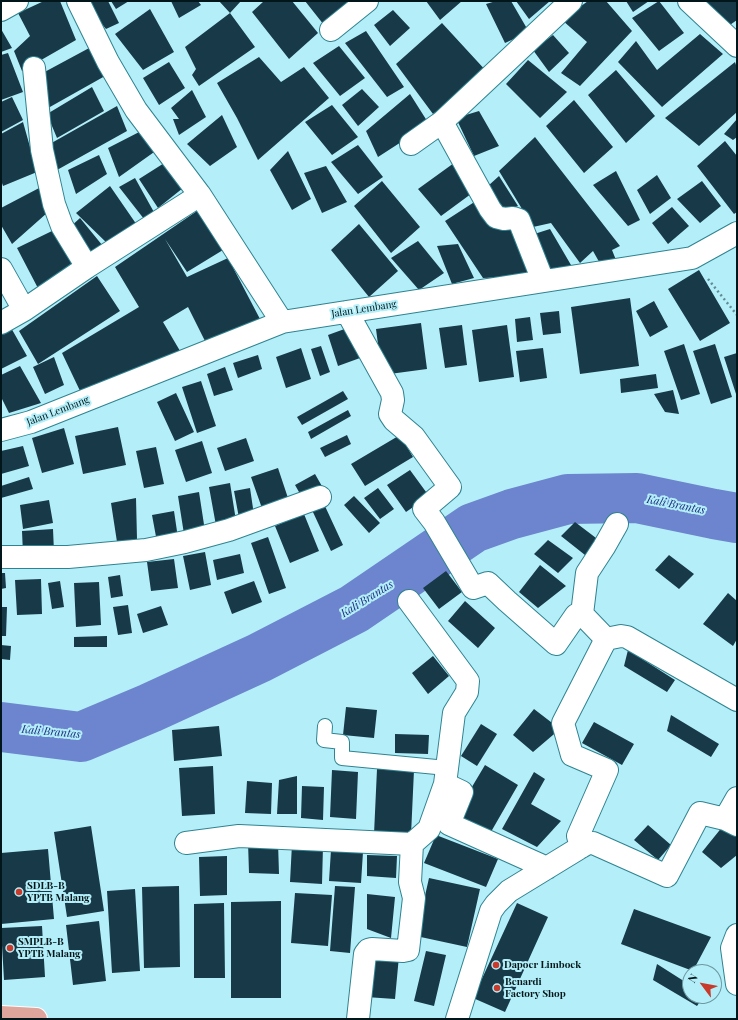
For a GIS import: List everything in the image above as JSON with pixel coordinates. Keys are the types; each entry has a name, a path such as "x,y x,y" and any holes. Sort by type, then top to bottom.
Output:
{"main road":[{"path":"1,1017 36,1019"}],"street":[{"path":"1,10 17,1"},
{"path":"78,1 108,62 136,110 200,195 282,322"},
{"path":"331,30 368,1"},
{"path":"411,144 442,122 571,1"},
{"path":"689,1 737,46"},
{"path":"34,68 42,150 54,204 62,226 87,268"},
{"path":"442,122 490,209 496,217 504,219 513,218 519,220 542,281"},
{"path":"1,323 24,310 200,195"},
{"name":"Jalan Lembang","path":"1,430 31,422 282,322 692,258 737,234"},
{"path":"1,269 24,310"},
{"path":"347,312 392,393 393,400 390,414 394,420 414,437 450,487 424,509 434,522 473,588 488,583 506,601 556,644 576,615 582,614"},
{"path":"1,557 68,557 146,550 185,542 229,530 320,497"},
{"path":"582,614 587,572 617,524"},
{"path":"186,843 239,836 412,844 429,829 446,776 454,713 467,692 468,681 409,601"},
{"path":"582,614 606,639"},
{"path":"606,639 621,636 627,637 737,700"},
{"path":"581,847 578,836 607,770 572,755 563,723 606,639"},
{"path":"446,776 462,792 449,824 547,868"},
{"path":"457,1019 491,911 509,892 588,843 593,843 667,876 700,813 731,822 737,798"},
{"path":"358,1019 365,954 368,950 372,949 408,950 414,898 410,882 412,844"},
{"path":"737,935 732,948 737,984"}],"lane":[{"path":"325,726 324,740 342,742 342,758 446,776"}],"path":[{"path":"692,258 737,315"}],"building":[{"path":"44,1 60,1 76,40 22,71 14,51 30,36 18,13"},
{"path":"83,1 108,1 119,23 106,29"},
{"path":"111,1 129,1 116,9"},
{"path":"171,1 198,1 201,5 179,18"},
{"path":"219,1 241,1 230,13"},
{"path":"264,1 292,1 318,33 289,59 252,12"},
{"path":"305,1 350,1 324,25"},
{"path":"426,1 462,1 440,20"},
{"path":"496,1 511,1 529,32 505,43 486,4"},
{"path":"516,1 550,1 529,19"},
{"path":"588,1 606,1 632,31 580,86 561,73 587,42 562,20"},
{"path":"626,1 649,1 633,12"},
{"path":"659,1 684,33 659,51 632,18"},
{"path":"698,1 737,1 737,20 727,27"},
{"path":"150,9 174,52 143,70 115,34"},
{"path":"393,10 410,28 390,46 374,25"},
{"path":"230,13 255,47 199,86 192,75 196,69 185,47"},
{"path":"442,23 488,73 433,114 396,64"},
{"path":"1,29 12,48 1,52"},
{"path":"366,31 404,87 387,97 345,43"},
{"path":"700,34 723,54 662,107 618,62 636,41 657,70"},
{"path":"553,35 569,53 549,72 533,50"},
{"path":"339,46 365,78 340,96 313,63"},
{"path":"91,47 105,76 41,112 39,75"},
{"path":"8,53 23,92 1,100 1,55"},
{"path":"259,57 281,82 304,67 329,98 258,160 237,118 217,83"},
{"path":"528,60 567,92 540,118 506,84"},
{"path":"169,62 185,88 159,105 143,78"},
{"path":"735,62 737,68 737,112 699,146 665,118"},
{"path":"616,70 655,116 626,143 588,95"},
{"path":"92,87 104,111 57,138 47,114"},
{"path":"362,89 379,107 358,126 342,105"},
{"path":"192,90 206,117 179,135 173,119 179,119 171,108"},
{"path":"410,94 429,124 378,157 366,131"},
{"path":"12,97 23,120 1,132 1,102"},
{"path":"574,100 613,147 584,173 546,126"},
{"path":"332,105 358,137 332,155 305,122"},
{"path":"117,106 127,131 57,170 48,145"},
{"path":"479,111 499,146 474,156 456,118"},
{"path":"222,115 237,147 210,166 187,144"},
{"path":"737,119 737,137 733,140 724,134"},
{"path":"23,122 37,172 3,186 1,180 1,134"},
{"path":"147,128 157,150 119,177 108,148"},
{"path":"535,137 620,246 612,250 616,260 602,267 593,251 580,263 551,223 533,227 499,171"},
{"path":"725,141 737,156 737,212 734,214 697,166"},
{"path":"358,145 383,177 358,194 331,162"},
{"path":"288,151 311,199 292,210 270,170"},
{"path":"99,155 107,174 76,194 68,170"},
{"path":"169,160 183,188 158,208 139,179"},
{"path":"454,163 475,191 441,216 418,189"},
{"path":"326,166 347,202 322,213 304,173"},
{"path":"616,171 640,220 628,226 593,185"},
{"path":"657,175 671,198 650,214 637,190"},
{"path":"499,176 518,206 502,213 488,186"},
{"path":"135,178 155,214 144,219 119,187"},
{"path":"382,181 420,227 391,253 354,206"},
{"path":"702,181 721,206 700,223 677,199"},
{"path":"110,186 139,228 110,246 76,213"},
{"path":"41,187 47,213 12,244 1,225 1,208"},
{"path":"479,199 515,224 535,276 483,278 445,221"},
{"path":"672,207 689,226 668,244 652,223"},
{"path":"197,211 223,250 187,272 165,239 187,277 228,258 260,319 205,341 188,307 163,322 183,356 81,393 62,353 139,307 115,267"},
{"path":"80,218 107,251 86,258 68,229"},
{"path":"359,224 398,271 369,297 331,250"},
{"path":"550,229 571,265 546,275 528,236"},
{"path":"52,231 82,267 41,294 17,248"},
{"path":"418,241 444,273 419,290 391,258"},
{"path":"458,244 474,278 452,284 437,246"},
{"path":"699,270 730,323 700,341 668,289"},
{"path":"97,276 120,311 38,364 19,331"},
{"path":"630,298 639,366 580,374 571,307"},
{"path":"654,301 668,327 650,337 636,311"},
{"path":"559,311 561,333 543,335 540,313"},
{"path":"530,317 533,340 517,342 515,319"},
{"path":"421,323 427,369 382,375 376,329"},
{"path":"462,325 467,365 445,368 439,328"},
{"path":"507,325 514,377 479,382 472,330"},
{"path":"10,326 27,356 1,369 1,332"},
{"path":"350,327 360,358 338,366 328,335"},
{"path":"684,344 700,394 681,400 664,351"},
{"path":"715,344 732,397 711,404 693,351"},
{"path":"321,346 330,372 320,376 311,349"},
{"path":"301,348 311,379 286,388 276,357"},
{"path":"543,348 547,378 520,382 516,351"},
{"path":"737,353 737,397 724,357"},
{"path":"258,355 262,369 238,378 233,363"},
{"path":"54,357 64,385 45,394 33,367"},
{"path":"20,366 41,403 9,413 1,397 1,375"},
{"path":"225,367 233,390 214,396 207,374"},
{"path":"656,374 658,388 621,393 620,379"},
{"path":"201,381 216,426 197,433 182,387"},
{"path":"673,390 679,414 665,412 654,394"},
{"path":"343,391 348,399 302,425 297,417"},
{"path":"176,393 194,432 175,441 157,402"},
{"path":"348,410 351,416 311,439 308,432"},
{"path":"118,427 126,465 83,474 75,436"},
{"path":"64,428 74,464 42,473 32,438"},
{"path":"347,435 351,444 325,457 320,448"},
{"path":"400,435 413,457 365,486 351,464"},
{"path":"246,438 254,461 225,471 217,448"},
{"path":"202,441 212,473 186,482 175,450"},
{"path":"23,446 29,466 1,474 1,451"},
{"path":"156,447 164,484 144,488 136,451"},
{"path":"278,468 290,504 264,514 251,477"},
{"path":"410,470 429,496 406,512 387,485"},
{"path":"315,474 323,488 303,499 295,485"},
{"path":"29,477 33,489 1,498 1,486"},
{"path":"230,483 237,527 217,531 209,487"},
{"path":"250,488 254,515 239,518 234,491"},
{"path":"378,488 394,509 380,519 364,498"},
{"path":"199,492 205,531 184,534 178,496"},
{"path":"354,496 380,523 369,533 344,505"},
{"path":"136,498 137,539 117,542 111,503"},
{"path":"49,500 53,523 23,529 20,505"},
{"path":"324,504 343,545 331,551 312,510"},
{"path":"174,511 178,538 157,542 152,515"},
{"path":"304,514 319,551 290,563 275,526"},
{"path":"575,522 600,541 585,555 561,536"},
{"path":"53,529 54,552 23,554 22,531"},
{"path":"268,537 286,588 269,594 251,543"},
{"path":"548,540 573,558 558,573 534,554"},
{"path":"205,552 211,585 190,590 183,556"},
{"path":"240,554 244,573 217,580 213,560"},
{"path":"669,555 694,574 679,589 655,570"},
{"path":"174,559 178,588 151,591 147,562"},
{"path":"540,565 566,586 538,608 519,592"},
{"path":"446,571 462,592 439,609 423,588"},
{"path":"1,573 5,573 6,588 1,589"},
{"path":"120,575 123,596 111,598 108,577"},
{"path":"41,579 42,614 17,615 15,580"},
{"path":"60,581 64,607 52,609 48,583"},
{"path":"254,581 262,602 232,614 224,592"},
{"path":"99,582 101,625 76,627 74,583"},
{"path":"728,593 737,601 737,639 733,646 703,624"},
{"path":"465,601 495,628 478,648 448,621"},
{"path":"128,605 132,633 118,635 113,607"},
{"path":"161,606 168,625 143,633 137,614"},
{"path":"1,607 7,607 6,636 1,636"},
{"path":"107,636 107,647 74,647 74,637"},
{"path":"1,645 11,646 10,660 1,659"},
{"path":"628,650 675,680 667,692 624,666"},
{"path":"433,656 449,676 428,694 412,673"},
{"path":"346,707 377,710 374,738 343,735"},
{"path":"534,709 560,729 533,752 513,735"},
{"path":"671,715 719,744 711,757 667,731"},
{"path":"594,722 634,744 622,765 582,743"},
{"path":"481,724 497,734 477,766 461,756"},
{"path":"219,726 222,756 174,761 172,730"},
{"path":"395,734 429,735 428,754 395,753"},
{"path":"485,765 518,785 488,837 454,817"},
{"path":"213,766 215,814 182,816 179,768"},
{"path":"377,769 414,770 411,835 374,834"},
{"path":"332,770 358,772 356,819 330,817"},
{"path":"534,772 545,779 531,804 561,821 537,847 502,829"},
{"path":"297,776 297,814 277,814 279,780"},
{"path":"247,781 272,783 271,814 245,813"},
{"path":"302,786 324,787 323,820 301,818"},
{"path":"648,825 671,845 658,860 634,840"},
{"path":"91,826 104,911 67,917 54,832"},
{"path":"723,826 737,837 737,855 721,868 702,852"},
{"path":"436,835 498,859 486,887 424,863"},
{"path":"248,842 278,842 279,874 249,873"},
{"path":"292,844 323,846 322,884 290,882"},
{"path":"48,849 54,919 1,924 1,853"},
{"path":"331,850 363,852 361,883 329,881"},
{"path":"367,855 397,856 396,878 367,876"},
{"path":"227,856 227,895 200,896 199,857"},
{"path":"429,878 480,889 467,947 416,936"},
{"path":"179,886 180,967 144,968 142,887"},
{"path":"335,886 355,887 350,953 330,951"},
{"path":"135,889 140,971 112,973 107,891"},
{"path":"295,893 332,895 328,946 291,943"},
{"path":"367,894 395,897 391,938 367,929"},
{"path":"281,901 281,998 231,998 231,902"},
{"path":"224,903 225,978 194,978 194,904"},
{"path":"517,903 548,917 505,1012 473,998"},
{"path":"634,909 711,937 697,964 682,964 682,967 621,944"},
{"path":"99,921 106,981 73,985 66,925"},
{"path":"42,926 45,977 4,980 1,928"},
{"path":"426,951 446,955 434,1006 414,1001"},
{"path":"370,953 399,956 395,999 366,997"},
{"path":"657,964 682,980 682,997 653,980"}],"waterway":[{"name":"Kali Brantas","path":"1,727 81,737 150,708 259,658 354,609 473,528 512,514 568,499 637,498 737,518"}],"place":[{"name":"SDLB-B YPTB Malang","path":"19,892"},
{"name":"SMPLB-B YPTB Malang","path":"10,948"},
{"name":"Dapoer Limboek","path":"496,965"},
{"name":"Benardi Factory Shop","path":"497,988"}]}
